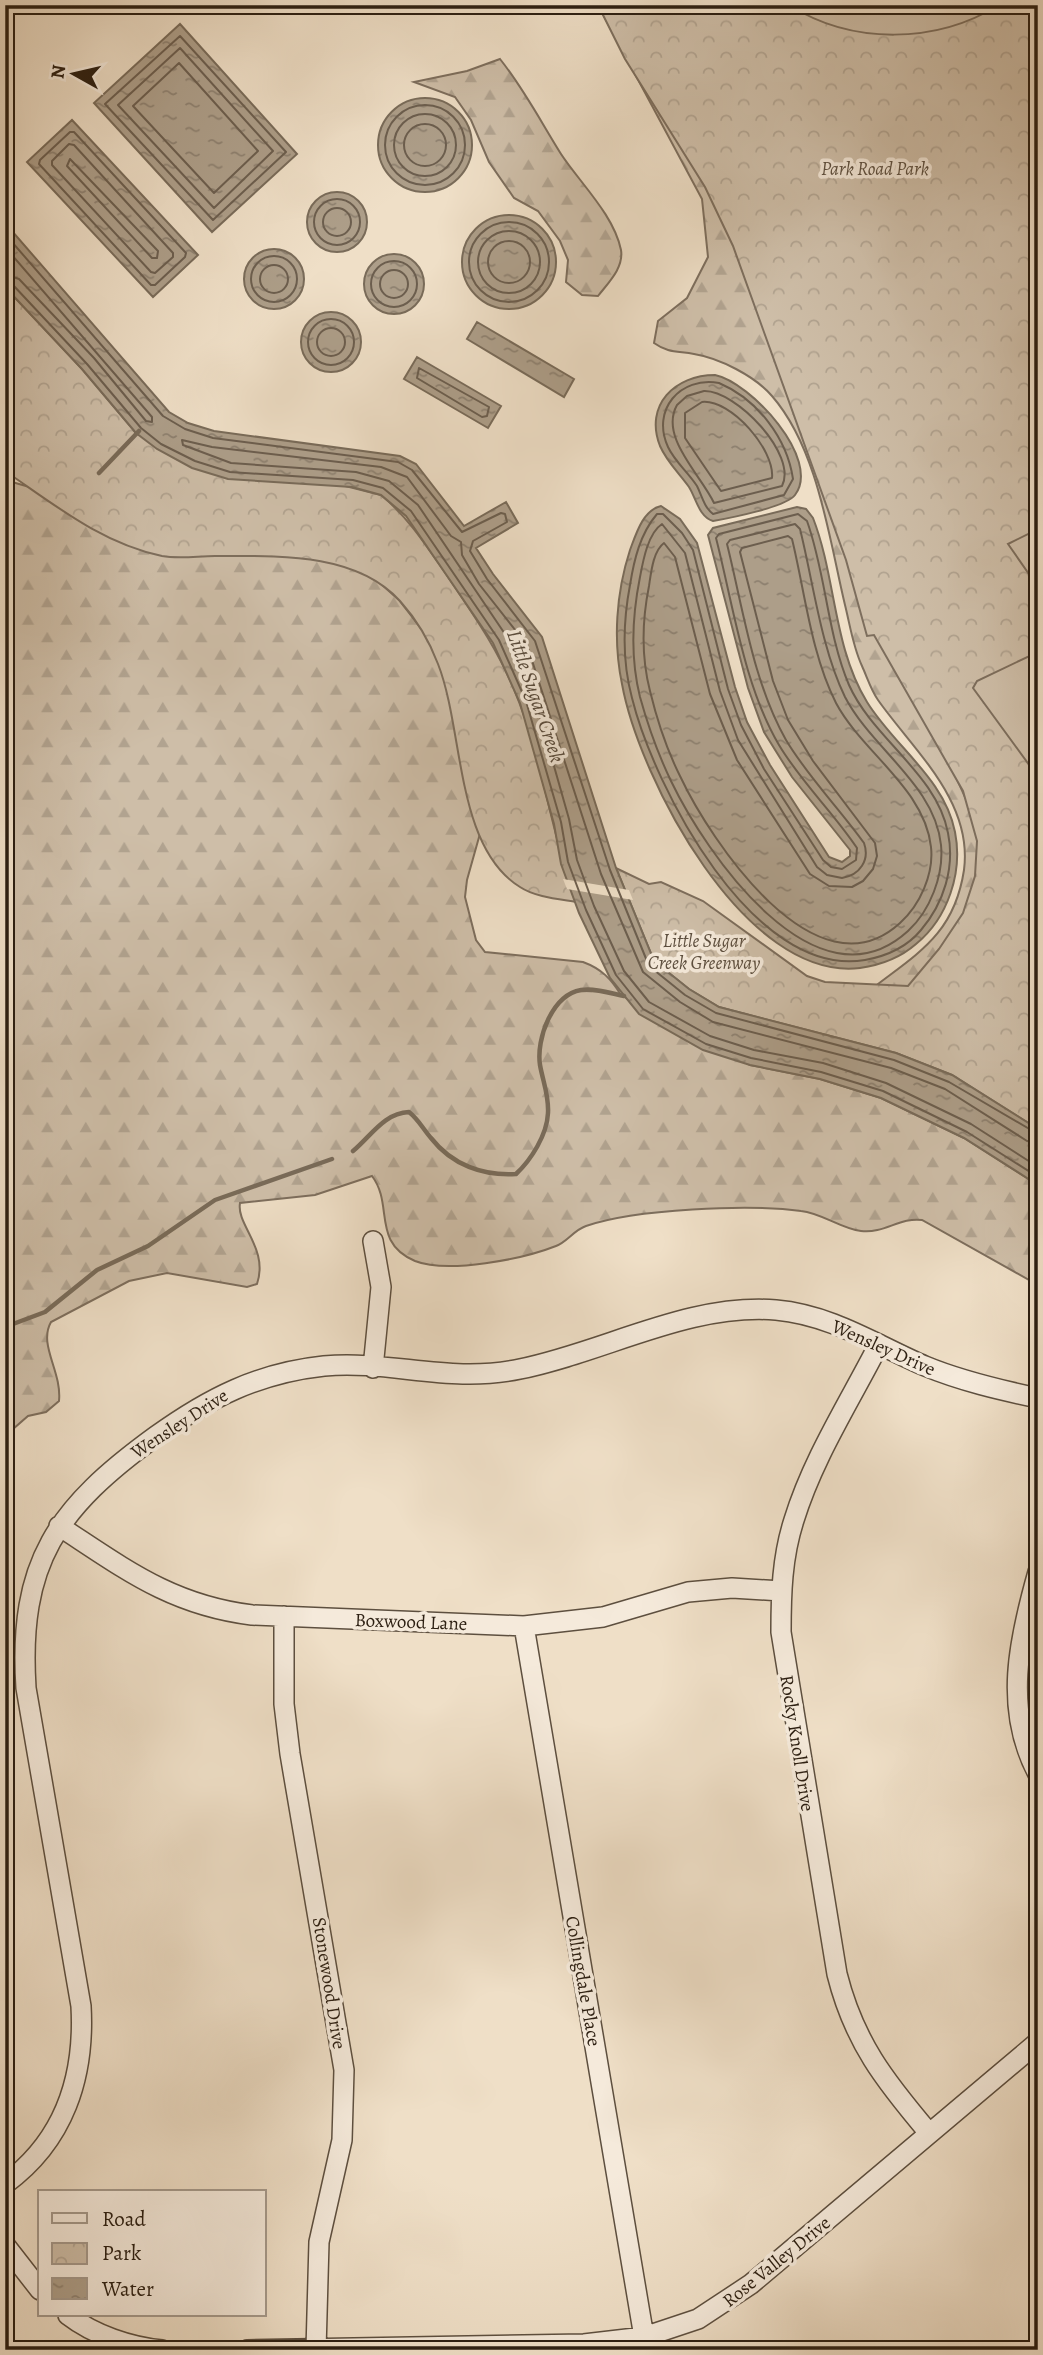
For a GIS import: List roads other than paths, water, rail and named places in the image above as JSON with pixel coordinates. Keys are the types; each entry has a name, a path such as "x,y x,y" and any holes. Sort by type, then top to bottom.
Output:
{"street":[{"path":"373,1241 381,1287 373,1368"},
{"name":"Wensley Drive","path":"5,2184 33,2161 64,2116 80,2063 83,2034 81,2006 26,1688 23,1650 32,1588 42,1557 59,1526 78,1500 107,1472 193,1410 223,1392 261,1377 294,1369 328,1366 451,1376 486,1375 522,1369 687,1320 746,1309 810,1315 840,1325 944,1373 1038,1398"},
{"name":"Rocky Knoll Drive","path":"879,1344 807,1483 790,1533 781,1591 783,1651 837,1974 845,2007 867,2053 929,2133"},
{"name":"Boxwood Lane","path":"59,1526 138,1578 181,1600 220,1611 524,1626 603,1617 688,1592 732,1588 781,1591"},
{"path":"1038,1572 1020,1642 1016,1678 1022,1734 1038,1774"},
{"name":"Stonewood Drive","path":"284,1616 284,1704 290,1754 330,1982 345,2093 342,2140 319,2242 316,2349"},
{"name":"Collingdale Place","path":"524,1626 643,2337"},
{"name":"Rose Valley Drive","path":"247,2350 584,2344 643,2337 698,2319 725,2303 1038,2042"},
{"path":"5,2245 38,2287"},
{"path":"70,2316 97,2332 124,2343 162,2350"}],"water":[{"path":"180,24 297,154 212,232 94,103"},
{"path":"425,98 443,102 458,112 468,127 472,145 468,163 458,178 443,188 425,192 407,188 392,178 382,163 378,145 382,127 392,112 407,102"},
{"path":"72,120 198,255 153,297 27,162"},
{"path":"337,192 358,201 367,222 358,243 337,252 316,243 307,222 316,201"},
{"path":"509,215 527,219 542,229 552,244 556,262 552,280 542,295 527,305 509,309 491,305 476,295 466,280 462,262 466,244 476,229 491,219"},
{"name":"Little Sugar Creek","path":"5,223 169,412 188,423 214,431 400,456 416,464 464,526 506,502 518,523 476,548 542,637 616,868 654,961 689,989 719,1007 896,1053 952,1075 1038,1129 1038,1185 964,1138 881,1098 820,1079 750,1065 703,1050 639,1014 610,978 579,913 561,864 554,824 520,703 493,643 406,516 381,495 352,487 228,479 192,468 157,449 136,433 82,369 5,287"},
{"path":"274,249 295,258 304,279 295,300 274,309 253,300 244,279 253,258"},
{"path":"394,254 415,263 424,284 415,305 394,314 373,305 364,284 373,263"},
{"path":"331,312 352,321 361,342 352,363 331,372 310,363 301,342 310,321"},
{"path":"477,322 574,379 564,397 467,339"},
{"path":"417,357 501,406 488,428 404,379"},
{"path":"715,375 746,392 778,424 791,443 799,462 801,480 795,495 781,504 713,521 704,516 689,487 663,452 656,431 656,418 666,395 676,387 700,376"},
{"path":"661,506 680,519 697,543 735,687 747,722 770,765 829,857 842,862 850,856 850,850 792,777 764,732 748,688 708,535 713,528 797,507 806,509 813,518 821,541 847,658 856,681 878,718 930,779 941,796 955,832 957,863 945,908 927,933 897,957 860,968 817,964 777,943 739,909 704,866 674,819 650,770 632,724 617,651 617,617 625,566 645,517"}],"waterway":[{"path":"99,473 139,431"},
{"path":"353,1151 392,1116 409,1112 439,1147 458,1162 480,1171 516,1174 527,1162 545,1130 548,1100 539,1055 544,1031 554,1009 562,1000 581,990 597,990 624,996"},
{"path":"5,1327 45,1312 97,1270 148,1246 215,1200 332,1159"}],"park label":[{"name":"Park Road Park","path":"875,168"},
{"name":"Little Sugar Creek Greenway","path":"704,951"}]}
